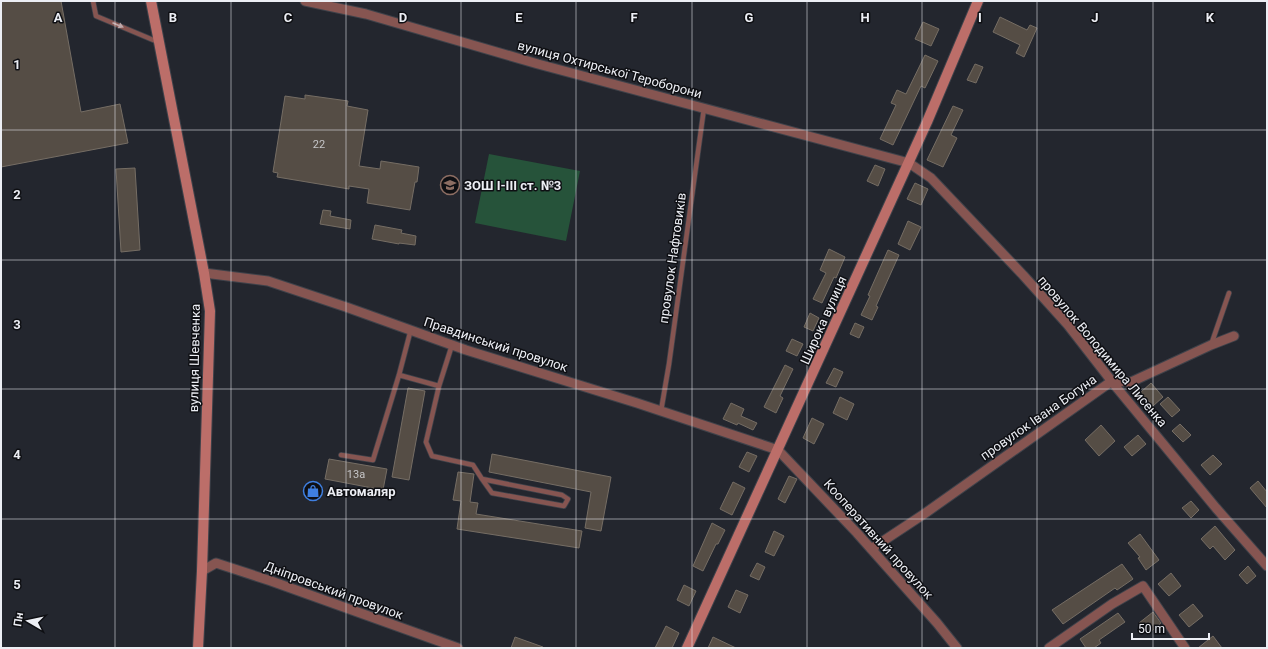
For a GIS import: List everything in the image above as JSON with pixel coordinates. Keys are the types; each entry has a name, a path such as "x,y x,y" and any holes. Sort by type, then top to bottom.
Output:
{"street":[{"name":"вулиця Шевченка","path":"151,1 204,273 210,311 202,571 198,648"},
{"name":"вулиця Охтирської Тероборони","path":"305,1 366,14 538,64 909,163"},
{"name":"Широка вулиця","path":"687,648 928,122 978,1"},
{"name":"провулок Володимира Лисенка","path":"909,163 931,178 1068,325 1216,508 1267,566"},
{"name":"Правдинський провулок","path":"204,273 268,282 411,329 452,345 778,450"},
{"name":"провулок Івана Богуна","path":"871,549 924,514 1112,381 1131,382 1234,336"},
{"name":"Кооперативний провулок","path":"778,450 871,549 937,623 957,648"},
{"name":"Дніпровський провулок","path":"202,571 216,563 458,648"},
{"path":"1049,648 1112,604 1143,586 1185,648"}],"lane":[{"path":"93,1 96,16 160,43"},
{"name":"провулок Нафтовиків","path":"660,411 669,364 704,108"},
{"path":"1211,345 1229,293"},
{"path":"341,455 373,460 399,375 411,329"},
{"path":"452,345 439,386 426,442 432,456 473,465 482,478 492,492 564,506 568,499 562,495 482,478"},
{"path":"399,375 439,386"}],"green space":[{"path":"489,154 580,171 566,241 475,223"}],"building":[{"path":"1,1 61,1 81,112 120,104 128,143 1,167"},
{"path":"1000,17 1027,30 1030,25 1037,28 1024,57 1016,53 1020,45 993,32"},
{"path":"923,22 939,29 931,46 915,39"},
{"path":"925,55 938,61 925,88 921,86 893,145 880,139 896,105 891,103 897,90 906,94"},
{"path":"975,64 983,67 976,83 967,80"},
{"path":"305,95 348,101 347,106 368,110 359,166 380,169 381,161 419,167 410,210 367,203 369,189 349,186 349,189 277,177 278,173 273,172 285,96 305,99"},
{"path":"953,106 963,110 951,135 957,138 943,167 927,160"},
{"path":"875,165 885,169 878,186 867,181"},
{"path":"135,168 140,250 121,252 116,169"},
{"path":"915,183 928,189 921,205 907,199"},
{"path":"323,210 331,211 330,216 351,220 350,229 320,224"},
{"path":"908,221 921,227 910,250 898,244"},
{"path":"375,225 402,230 401,233 416,236 415,245 399,244 372,239"},
{"path":"829,249 845,257 836,278 834,277 822,303 813,299 826,273 820,270"},
{"path":"888,250 899,255 876,306 878,307 872,320 861,315 870,296 868,295"},
{"path":"810,313 819,318 813,331 804,327"},
{"path":"855,323 864,327 859,338 850,334"},
{"path":"792,339 803,344 797,356 786,351"},
{"path":"785,365 793,369 780,396 783,398 776,413 764,407"},
{"path":"834,368 843,372 836,387 826,383"},
{"path":"1151,383 1163,397 1153,406 1141,392"},
{"path":"408,388 425,391 409,480 392,477"},
{"path":"840,397 854,404 847,420 833,413"},
{"path":"1168,397 1180,410 1172,417 1160,404"},
{"path":"731,403 744,409 741,416 757,423 753,430 738,423 737,425 723,419"},
{"path":"812,418 824,424 814,444 803,438"},
{"path":"1180,424 1191,435 1183,442 1172,431"},
{"path":"1101,425 1115,441 1099,456 1085,440"},
{"path":"1138,435 1146,444 1132,456 1124,447"},
{"path":"747,452 757,456 749,472 739,467"},
{"path":"492,454 611,477 601,531 585,528 591,492 489,472"},
{"path":"1213,455 1222,464 1210,475 1201,465"},
{"path":"329,459 387,469 383,490 325,479"},
{"path":"458,472 474,474 470,502 478,503 476,514 582,531 579,548 457,529 461,501 453,500"},
{"path":"789,476 797,479 785,503 778,499"},
{"path":"1258,481 1267,492 1267,508 1250,488"},
{"path":"733,482 745,488 732,515 720,509"},
{"path":"1191,501 1199,510 1191,518 1182,508"},
{"path":"712,523 725,530 718,544 716,544 703,571 693,566"},
{"path":"1215,526 1235,550 1225,560 1213,546 1210,549 1201,539"},
{"path":"774,531 784,536 774,556 765,552"},
{"path":"1140,534 1159,560 1146,570 1138,558 1140,557 1128,543"},
{"path":"757,563 765,567 759,580 750,576"},
{"path":"1122,564 1133,579 1117,590 1115,588 1063,624 1052,610"},
{"path":"1248,566 1256,576 1247,584 1239,575"},
{"path":"1171,573 1181,586 1169,596 1158,584"},
{"path":"684,585 696,591 689,606 677,600"},
{"path":"736,590 748,595 740,613 728,607"},
{"path":"1193,604 1203,616 1189,627 1179,615"},
{"path":"1153,612 1161,623 1148,634 1139,623"},
{"path":"1118,613 1125,622 1099,640 1101,643 1094,648 1086,648 1080,639"},
{"path":"666,626 679,633 672,648 655,648"},
{"path":"1213,636 1222,648 1198,648"},
{"path":"515,637 543,647 543,648 511,648"},
{"path":"713,637 736,648 708,648"}],"place":[{"name":"ЗОШ І-ІІІ ст. №3","path":"450,185"},
{"name":"Автомаляр","path":"313,491"}]}
